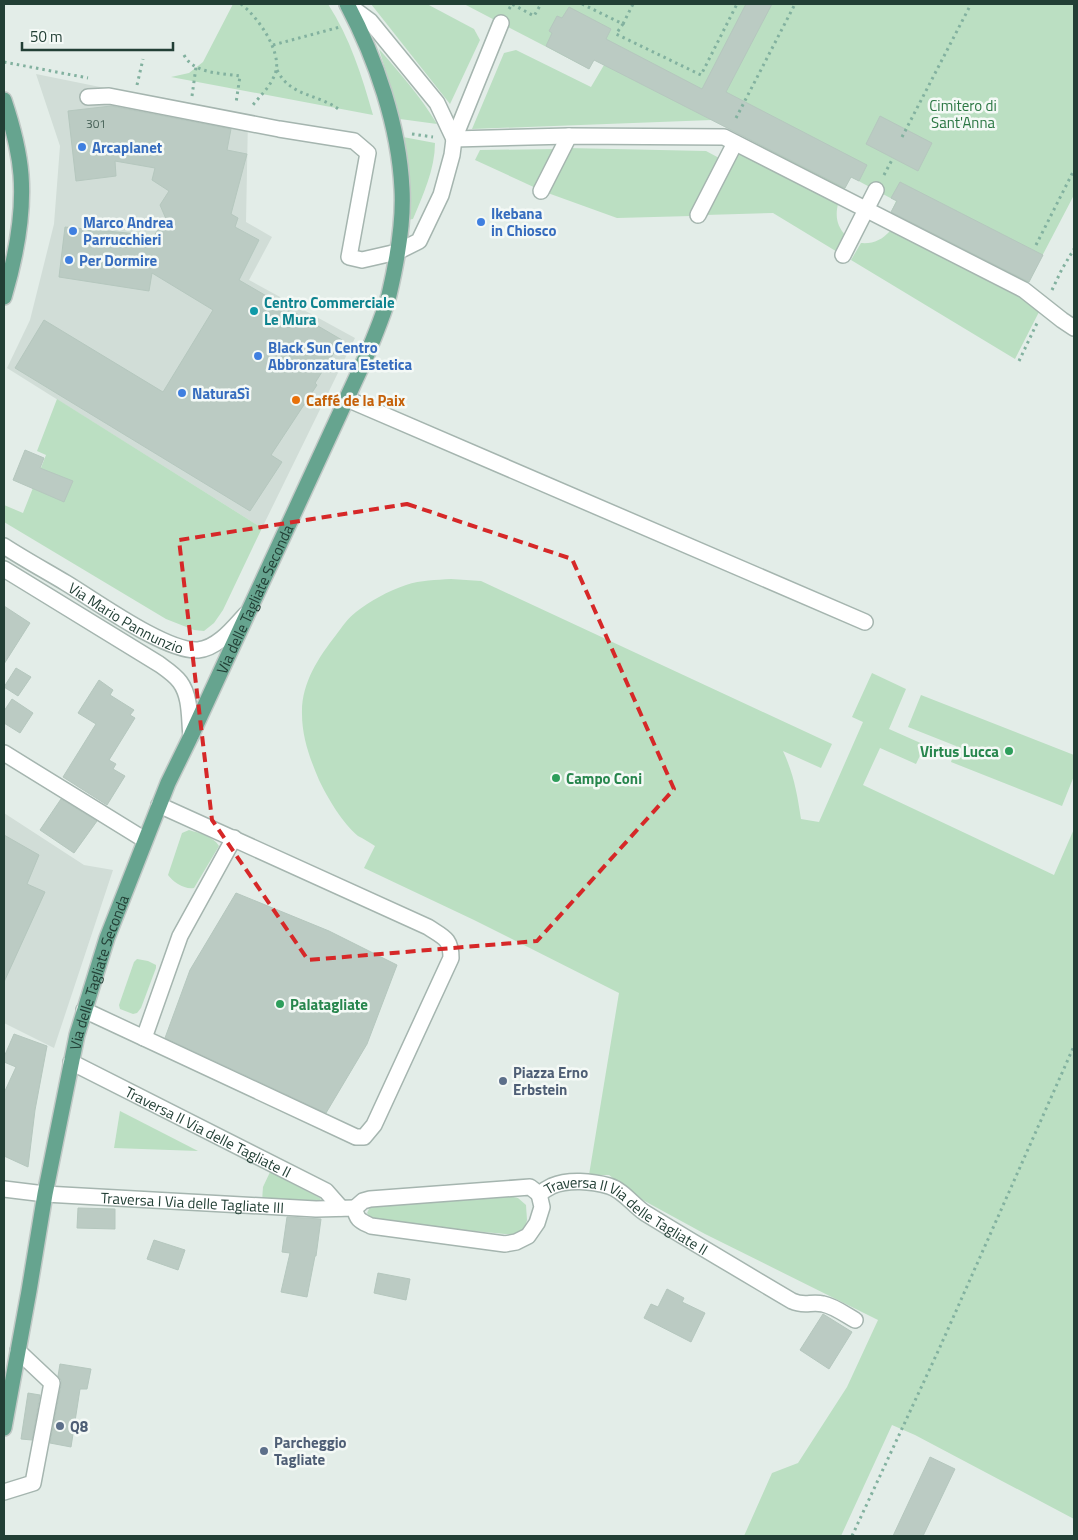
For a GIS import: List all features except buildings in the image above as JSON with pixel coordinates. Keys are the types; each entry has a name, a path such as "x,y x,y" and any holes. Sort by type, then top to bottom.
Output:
{"main road":[{"name":"Via delle Tagliate Seconda","path":"4,1428 45,1194 71,1062 84,1010 107,938 168,783 347,399 382,319 389,295 397,252 402,207 399,162 394,132 381,86 368,49 347,4"},
{"path":"4,100 15,136 21,176 21,204 17,239 4,297"}],"street":[{"path":"347,4 370,21 438,103 454,139"},
{"path":"88,97 110,96 279,129 354,141 368,153 349,257 362,260 397,252 419,241 440,194 452,154 454,139 501,23"},
{"path":"454,139 569,136 724,137 1024,290 1074,328"},
{"path":"541,191 569,136"},
{"path":"698,216 736,143"},
{"path":"843,255 876,190"},
{"path":"347,399 865,622"},
{"name":"Via Mario Pannunzio","path":"4,546 141,629 185,649 200,650 214,644 230,632 247,612"},
{"name":"Via Mario Pannunzio","path":"4,569 159,664 179,680 187,700 191,736"},
{"path":"4,753 145,840"},
{"path":"84,1010 356,1137 364,1136 374,1125 451,958 451,947 448,940 428,927 159,805"},
{"path":"144,1038 180,936 234,838"},
{"name":"Traversa II Via delle Tagliate II","path":"71,1062 326,1191 348,1208 370,1199 530,1187 539,1194 552,1186 564,1183 588,1182 610,1186 622,1193 643,1212 792,1301 800,1304 826,1304 855,1320"},
{"name":"Traversa I Via delle Tagliate III","path":"4,1189 45,1194 329,1209 348,1208"},
{"path":"348,1208 361,1222 371,1226 505,1244 516,1242 528,1236 537,1223 542,1207 539,1194"},
{"path":"4,1492 33,1483 52,1382 18,1351"}],"path":[{"path":"242,4 249,9 273,45 276,70 281,78 300,93 332,104 341,111"},
{"path":"501,23 512,4 534,16 541,4"},
{"path":"582,4 623,24"},
{"path":"633,4 616,34 701,75 737,4"},
{"path":"736,118 794,4"},
{"path":"902,137 971,4"},
{"path":"273,45 356,22"},
{"path":"184,55 196,68 240,76 236,103"},
{"path":"137,87 143,59"},
{"path":"192,96 196,68"},
{"path":"252,106 270,85 276,70"},
{"path":"1036,245 1074,170"},
{"path":"852,1536 940,1348 1074,1046"}],"highlighted area":[{"path":"407,504 572,559 674,789 537,941 308,960 212,820 179,540"}],"shaded area":[{"path":"36,74 248,117 246,222 272,237 249,280 355,338 262,528 7,368 30,320 54,224 60,146"},
{"path":"4,813 84,865 113,870 54,1048 4,1023"}],"green space":[{"path":"233,4 328,4 343,30 355,58 373,115 171,77 189,73 203,62"},
{"path":"371,4 427,4 474,29 480,40 450,104"},
{"name":"Cimitero di Sant'Anna","path":"464,4 1074,4 1074,195 1028,283 891,212 896,201 851,177 844,190 712,120 472,129 504,53 516,50 591,87 604,65 594,60 589,69"},
{"path":"379,49 417,94 437,124 400,119"},
{"path":"403,137 435,143 428,182 413,219 408,220 409,189"},
{"path":"567,148 706,151 721,159 691,216 617,218 545,192"},
{"path":"558,149 538,189 475,160 480,150"},
{"path":"738,152 838,204 838,221 846,236 839,253 773,213 705,215"},
{"path":"890,231 1029,302 1040,310 1015,359 851,260 861,243 877,241"},
{"path":"57,399 262,528 223,610 214,623 204,631 194,630 166,619 4,522 4,505 23,513 46,455 37,451"},
{"path":"451,579 481,581 832,744 821,768 783,751 795,784 801,819 819,822 863,722 852,717 872,673 906,689 889,729 925,745 916,764 880,748 863,785 1054,875 1074,829 1074,1519 915,1435 892,1425 841,1536 744,1536 772,1473 798,1463 847,1387 878,1320 705,1234 639,1198 609,1175 589,1175 619,993 474,920 364,868 375,846 352,831 331,802 319,780 303,731 302,703 304,692 317,662 345,623 356,612 367,604 406,585 423,581"},
{"name":"Virtus Lucca","path":"921,695 1074,755 1074,776 1062,806 951,762 956,746 908,727"},
{"path":"189,830 210,837 219,846 194,888 180,885 168,875 182,833"},
{"path":"137,959 148,961 156,965 156,968 141,1008 137,1013 133,1014 120,1009 119,1005 134,962"},
{"path":"120,1111 198,1151 114,1148"},
{"path":"270,1172 320,1198 322,1203 262,1201 263,1187"},
{"path":"509,1196 518,1198 526,1205 527,1220 524,1231 514,1235 373,1221 367,1213 371,1205"}],"place":[{"name":"Arcaplanet","path":"82,147"},
{"name":"Ikebana in Chiosco","path":"481,222"},
{"name":"Marco Andrea Parrucchieri","path":"73,231"},
{"name":"Per Dormire","path":"69,260"},
{"name":"Centro Commerciale Le Mura","path":"254,311"},
{"name":"Black Sun Centro Abbronzatura Estetica","path":"258,356"},
{"name":"NaturaSì","path":"182,393"},
{"name":"Caffé de la Paix","path":"296,400"},
{"name":"Virtus Lucca","path":"1009,751"},
{"name":"Campo Coni","path":"556,778"},
{"name":"Palatagliate","path":"280,1004"},
{"name":"Piazza Erno Erbstein","path":"503,1081"},
{"name":"Q8","path":"60,1426"},
{"name":"Parcheggio Tagliate","path":"264,1451"}]}
